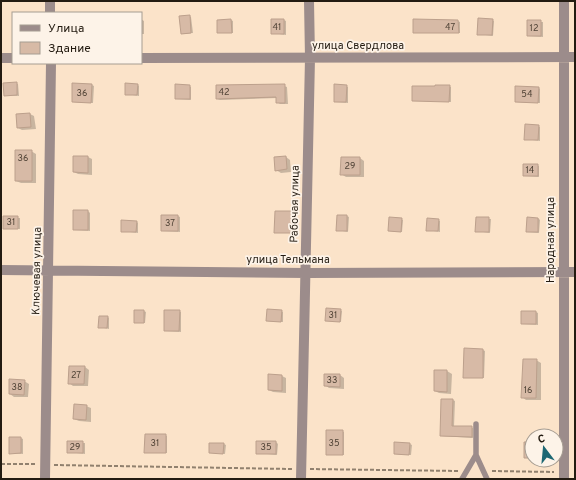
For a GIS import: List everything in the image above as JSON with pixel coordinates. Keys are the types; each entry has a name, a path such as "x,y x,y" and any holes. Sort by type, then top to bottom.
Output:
{"street":[{"path":"50,1 50,12"},
{"name":"Рабочая улица","path":"301,474 310,58 309,1"},
{"name":"Народная улица","path":"564,1 564,475"},
{"name":"улица Свердлова","path":"142,58 575,56"},
{"path":"1,58 12,58"},
{"name":"Ключевая улица","path":"46,479 51,64"},
{"name":"улица Тельмана","path":"1,270 306,273 575,272"}],"lane":[{"path":"476,424 476,455 487,479"},
{"path":"462,479 476,455"}],"path":[{"path":"1,464 46,464 301,474 467,471"},
{"path":"484,471 564,475"}],"building":[{"path":"190,15 191,33 181,34 179,16"},
{"path":"478,18 493,19 492,35 477,35"},
{"path":"231,19 232,33 217,33 217,20"},
{"path":"271,19 284,19 284,34 271,34"},
{"path":"413,19 458,20 459,33 413,33"},
{"path":"527,20 541,20 541,36 527,36"},
{"path":"17,82 17,95 4,96 3,83"},
{"path":"72,83 92,84 91,103 72,102"},
{"path":"125,83 138,84 137,95 125,95"},
{"path":"175,84 190,85 190,99 175,99"},
{"path":"285,84 285,103 276,103 276,97 216,99 216,85"},
{"path":"334,84 347,85 346,102 334,102"},
{"path":"450,85 449,102 412,101 412,86"},
{"path":"515,86 539,87 538,103 515,102"},
{"path":"30,113 31,127 17,128 16,114"},
{"path":"525,124 539,125 538,140 524,140"},
{"path":"15,150 32,150 32,181 15,181"},
{"path":"73,156 88,156 88,173 73,172"},
{"path":"286,156 287,169 275,171 274,157"},
{"path":"341,157 360,157 360,175 340,175"},
{"path":"523,164 538,164 538,176 523,176"},
{"path":"73,210 88,210 88,230 73,230"},
{"path":"275,211 294,211 294,233 274,233"},
{"path":"161,215 178,215 178,231 161,231"},
{"path":"337,215 347,215 347,231 336,231"},
{"path":"3,216 18,216 18,229 3,229"},
{"path":"389,217 402,218 401,232 388,231"},
{"path":"476,217 489,217 489,232 475,232"},
{"path":"527,217 538,218 538,232 526,232"},
{"path":"427,218 439,219 438,231 426,231"},
{"path":"121,220 137,221 136,232 121,232"},
{"path":"326,308 341,309 340,322 325,321"},
{"path":"267,309 282,310 281,322 266,321"},
{"path":"134,310 144,310 144,323 134,323"},
{"path":"164,310 180,310 179,331 164,331"},
{"path":"521,311 536,311 536,324 521,324"},
{"path":"99,316 108,316 107,328 98,328"},
{"path":"464,348 483,349 483,378 463,378"},
{"path":"523,359 537,359 536,398 521,398"},
{"path":"69,366 85,366 84,384 68,384"},
{"path":"434,370 447,370 447,392 434,391"},
{"path":"268,374 282,375 282,391 268,390"},
{"path":"324,374 340,374 340,387 324,386"},
{"path":"9,379 25,380 24,395 9,394"},
{"path":"441,399 453,399 452,426 472,426 472,437 440,436"},
{"path":"74,404 87,405 86,420 73,419"},
{"path":"326,430 343,430 343,455 326,455"},
{"path":"145,434 166,434 166,453 144,453"},
{"path":"9,437 21,437 21,453 9,454"},
{"path":"67,441 83,441 83,453 67,453"},
{"path":"256,441 276,441 276,454 256,454"},
{"path":"394,442 410,443 409,455 394,454"},
{"path":"209,443 224,443 223,454 209,453"}]}
